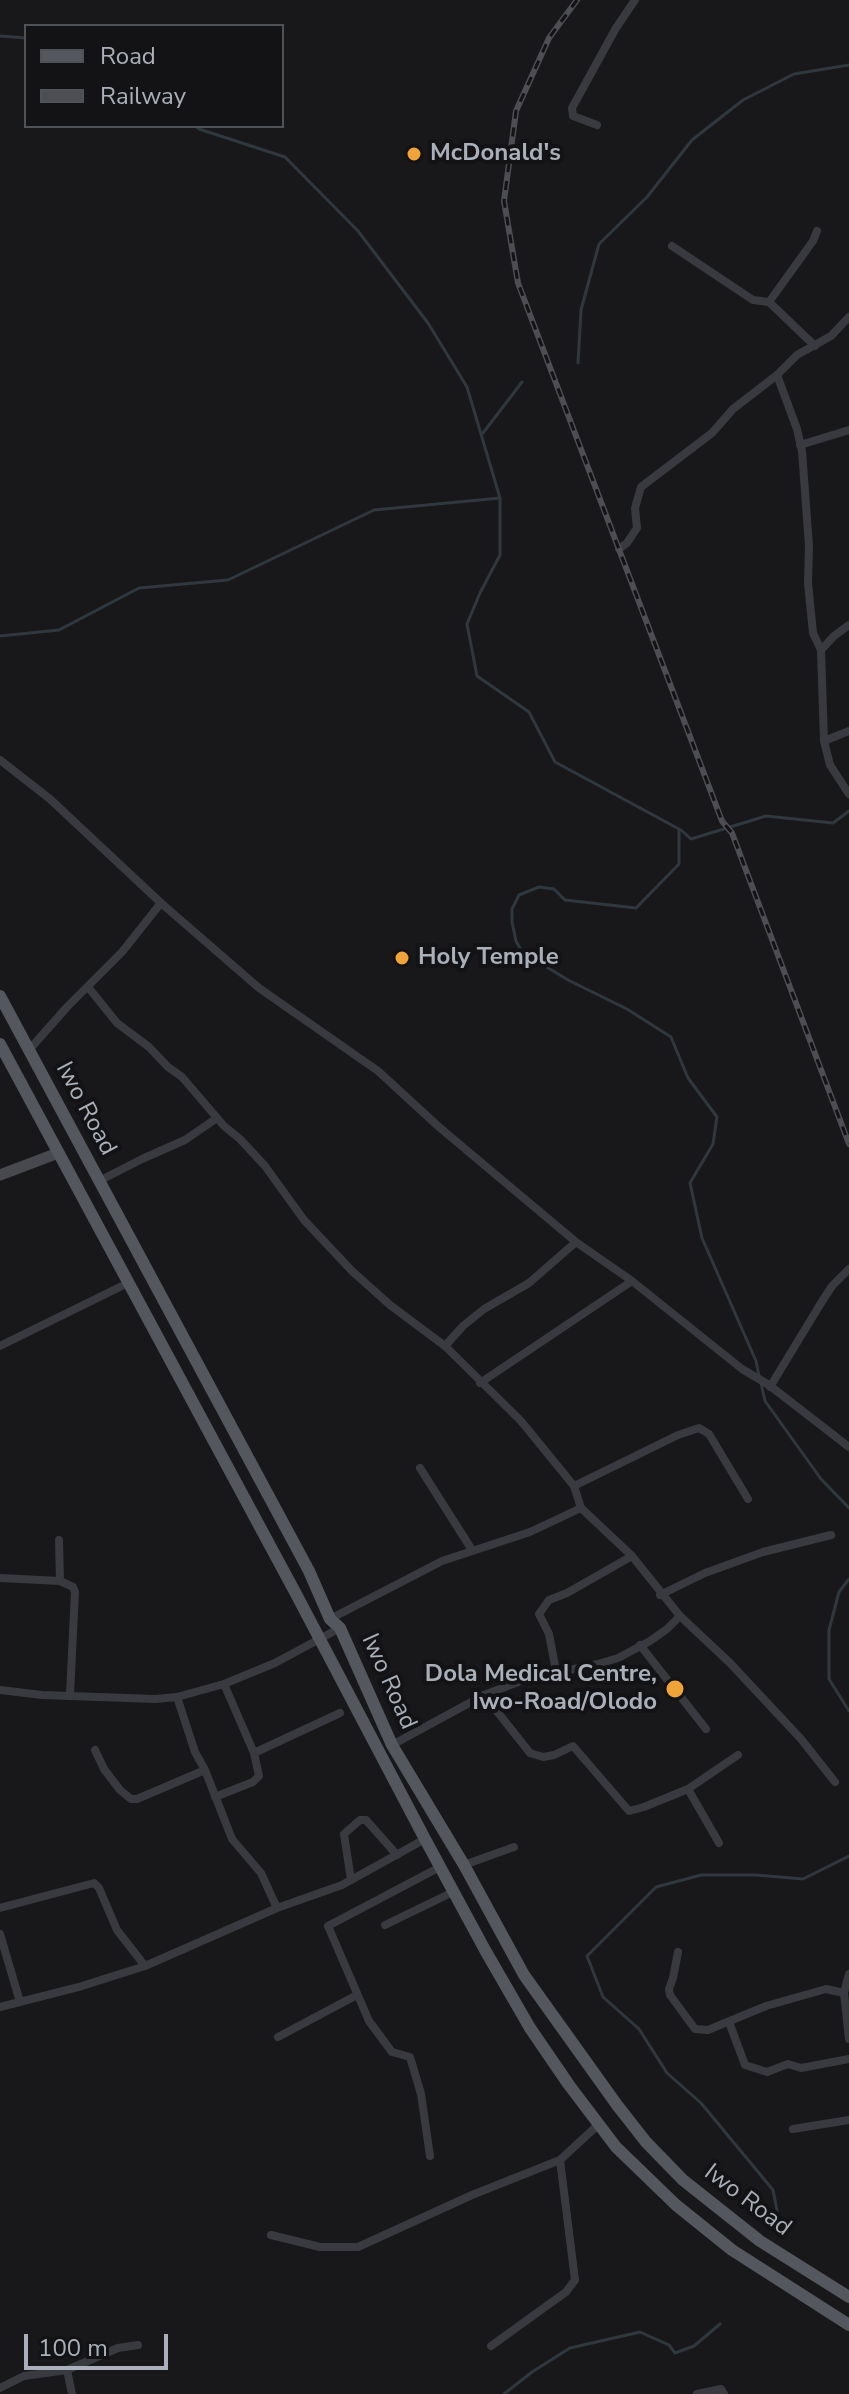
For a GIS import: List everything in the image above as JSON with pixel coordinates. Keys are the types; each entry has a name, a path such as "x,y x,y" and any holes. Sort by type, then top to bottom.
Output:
{"main road":[{"name":"Iwo Road","path":"0,996 309,1571 392,1745 464,1865 524,1975 617,2105 646,2142 683,2180 760,2241 849,2297"},
{"name":"Iwo Road","path":"0,1044 453,1892 530,2028 616,2147 676,2205 732,2250 849,2325"}],"street":[{"path":"597,125 573,116 572,108 635,0"},
{"path":"769,302 817,231"},
{"path":"672,246 753,300 769,302 815,346"},
{"path":"619,549 637,528 635,508 641,487 712,433 733,409 797,355 831,336 849,317"},
{"path":"777,375 800,445 807,507 808,583 813,633 821,650 824,741 834,774 849,794"},
{"path":"800,445 849,430"},
{"path":"821,650 849,625"},
{"path":"824,741 849,731"},
{"path":"0,760 50,799 161,903 259,988 378,1071 439,1127 576,1242 632,1281 742,1369 770,1386 849,1447"},
{"path":"29,1050 122,952 161,903"},
{"path":"88,987 117,1023 182,1077 217,1118 240,1139 265,1166 304,1220 352,1271 390,1305 445,1346 521,1421 574,1486 581,1508 632,1556 660,1595 791,1728 835,1782"},
{"path":"99,1181 185,1140 217,1118"},
{"path":"0,1175 58,1153"},
{"path":"445,1346 484,1309 529,1283 576,1242"},
{"path":"770,1386 832,1286 849,1269"},
{"path":"480,1383 632,1281"},
{"path":"0,1346 128,1283"},
{"path":"574,1486 678,1435 699,1428 709,1434 748,1499"},
{"path":"420,1468 472,1550"},
{"path":"0,1690 42,1695 155,1699 177,1697 224,1684 275,1663 320,1639 335,1624 416,1574 472,1550 530,1532 581,1508"},
{"path":"660,1595 705,1573 763,1552 831,1535"},
{"path":"59,1540 60,1581"},
{"path":"556,1671 549,1634 539,1614 549,1600 632,1556"},
{"path":"0,1578 60,1581 73,1587 70,1694"},
{"path":"392,1745 484,1695 526,1679 618,1658 667,1629 680,1616"},
{"path":"640,1645 706,1729"},
{"path":"215,1797 258,1778 259,1772 224,1684"},
{"path":"484,1695 530,1753 543,1757 573,1746 629,1811 688,1789 738,1755"},
{"path":"177,1697 195,1752 232,1839 261,1873 277,1908"},
{"path":"254,1753 340,1713"},
{"path":"95,1750 120,1790 131,1799 205,1770"},
{"path":"688,1789 719,1843"},
{"path":"351,1880 344,1834 360,1820 366,1820 397,1855"},
{"path":"0,2007 145,1966 277,1908 351,1880 425,1839"},
{"path":"464,1865 514,1847"},
{"path":"430,2156 421,2094 410,2057 392,2052 382,2042 369,2021 328,1926 440,1867"},
{"path":"0,1908 94,1883 117,1930 145,1966"},
{"path":"385,1925 453,1892"},
{"path":"0,1934 20,2002"},
{"path":"678,1952 670,1995 695,2029 708,2030 766,2006 826,1989 844,1993"},
{"path":"849,1974 844,1993 849,2039"},
{"path":"278,2037 357,1995"},
{"path":"729,2022 745,2065 767,2072 788,2064 801,2068 849,2059"},
{"path":"793,2129 849,2120"},
{"path":"271,2235 320,2247 358,2247 472,2195 560,2160 599,2124"},
{"path":"491,2346 566,2292 575,2280 560,2160"},
{"path":"0,2388 24,2376 67,2370 118,2348 138,2345"},
{"path":"67,2370 72,2394"},
{"path":"697,2394 721,2389 724,2394"}],"waterway":[{"path":"0,36 24,38"},
{"path":"578,363 581,310 599,244 647,197 692,140 743,100 794,74 849,65"},
{"path":"198,128 285,157 358,231 428,323 467,387 500,498 500,555 467,624 477,676 529,712 555,762 679,829 679,864 636,908 565,900 554,889 539,887 519,895 512,909 512,922 522,952 568,980 627,1009 671,1037 688,1078 717,1117 713,1144 690,1183 702,1238 756,1361 759,1376"},
{"path":"483,433 522,382"},
{"path":"0,636 59,630 139,588 228,580 374,510 500,498"},
{"path":"681,830 691,839 766,816 833,823 849,811"},
{"path":"761,1383 765,1401 821,1479 849,1508"},
{"path":"849,1579 839,1592 829,1630 829,1679 849,1711"},
{"path":"782,2236 773,2190 701,2103 667,2073 639,2029 603,1997 587,1956 656,1887 701,1875 803,1879 849,1856"},
{"path":"504,2394 570,2348 640,2332 669,2345 675,2353 694,2346 720,2324"}],"railway":[{"path":"577,0 549,38 516,111 504,201 518,283 722,821 732,833 849,1144"}],"place":[{"name":"McDonald's","path":"414,154"},
{"name":"Holy Temple","path":"402,958"},
{"name":"Dola Medical Centre, Iwo-Road/Olodo","path":"675,1689"}]}
